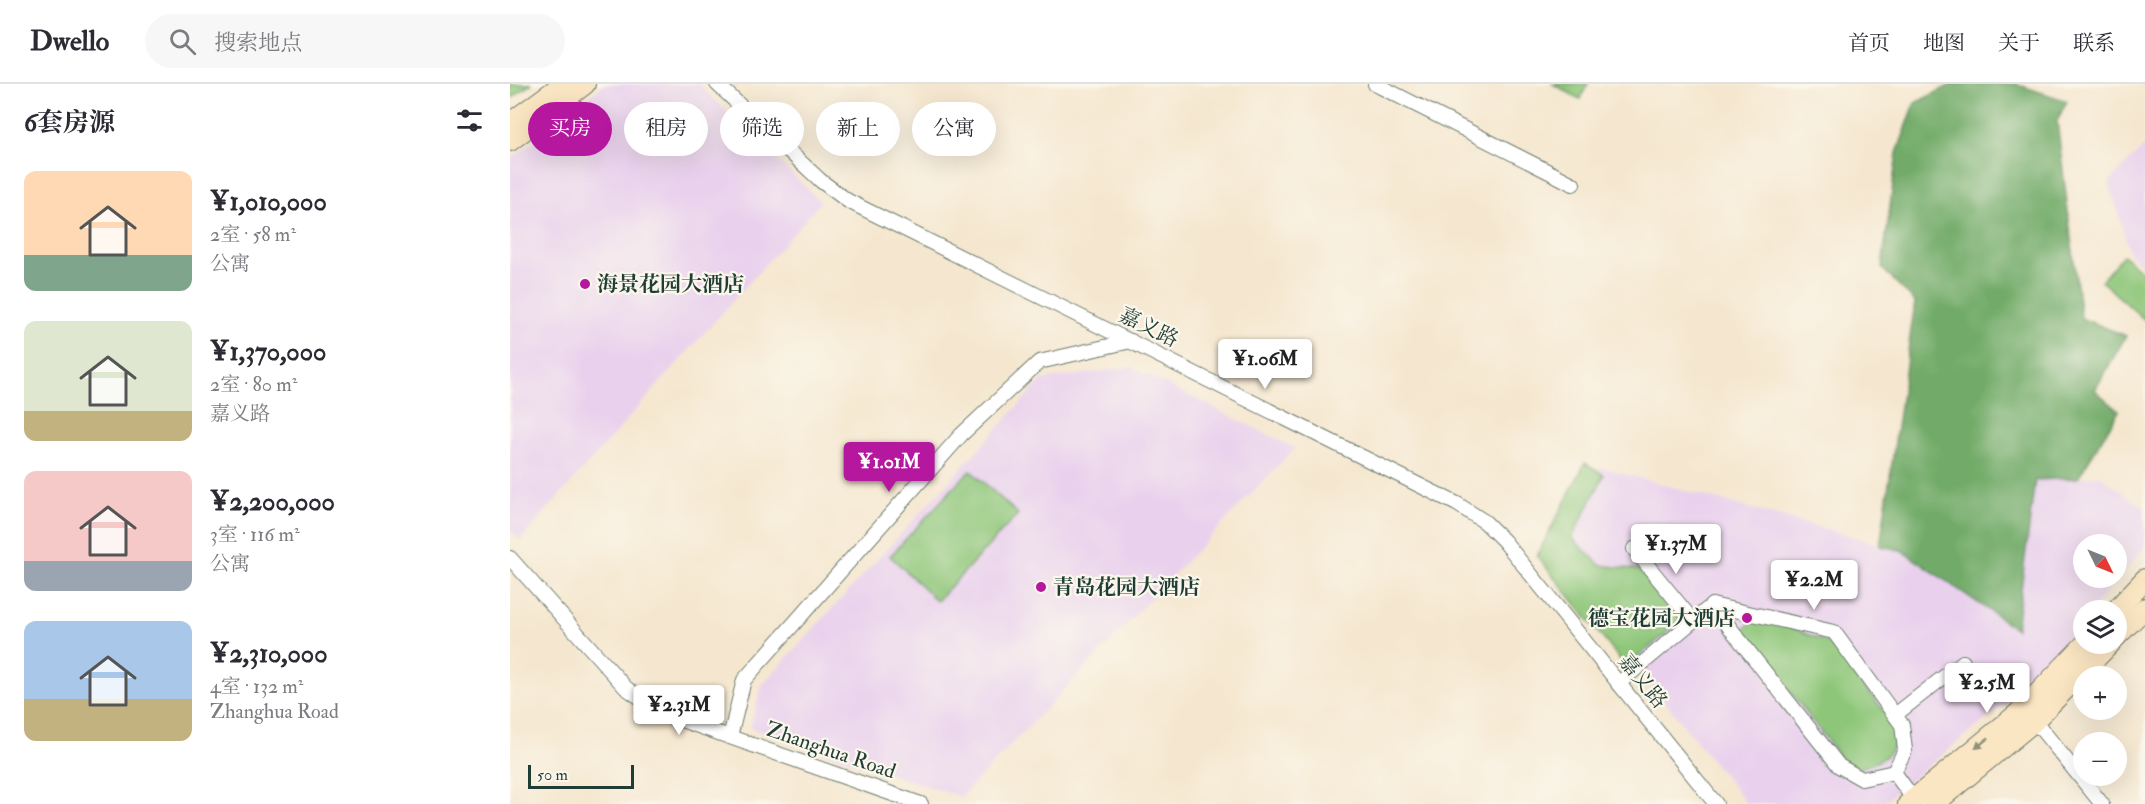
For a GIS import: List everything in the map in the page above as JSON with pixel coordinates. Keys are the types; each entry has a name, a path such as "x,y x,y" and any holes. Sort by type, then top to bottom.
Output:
{"main road":[{"path":"510,123 563,84"},
{"path":"510,141 585,84"},
{"path":"2125,600 2145,579"},
{"path":"2127,626 2145,608"},
{"path":"1913,802 2030,714 2077,654"},
{"path":"1934,804 2030,714 2099,654"}],"street":[{"name":"嘉义路","path":"717,84 821,181 848,201 1475,515 1504,541 1716,804"},
{"path":"1375,84 1574,184"},
{"path":"730,737 744,680 961,435 1039,362 1131,341"},
{"path":"1634,549 1693,621"},
{"name":"Zhanghua Road","path":"513,567 626,688 664,714 921,804"},
{"path":"1618,684 1712,605"},
{"path":"1712,605 1834,632 1902,725 1905,750 1894,772"},
{"path":"1712,605 1839,766 1863,779 1894,772"},
{"path":"1895,716 1963,662"},
{"path":"2030,714 2102,804"},
{"path":"1894,772 1913,802"}],"shaded area":[{"path":"604,84 698,84 720,105 720,156 773,156 821,202 520,540 510,529 510,159 528,146 528,156 612,156 612,102 584,102"},
{"path":"2145,145 2145,267 2130,254 2109,182"},
{"path":"1131,367 1295,448 961,797 750,728 762,685 1042,380"},
{"path":"1600,467 1901,550 2015,629 2035,479 2101,476 2145,509 2145,547 2127,568 2127,534 2073,534 2073,588 2110,588 2100,600 2073,600 2073,631 2020,692 1881,804 1747,804 1548,557"}],"green space":[{"path":"510,84 531,84 510,99"},
{"path":"1553,84 1588,84 1580,99"},
{"path":"1953,84 2016,84 2067,101 2057,121 2081,318 2126,336 2095,390 2119,411 2078,478 2035,480 2016,629 1901,550 1880,546 1915,302 1882,268 1897,153 1915,103"},
{"path":"2123,255 2145,274 2145,320 2101,281"},
{"path":"1585,463 1604,475 1572,538 1600,565 1640,570 1682,620 1626,667 1537,556"},
{"path":"970,470 1018,514 937,601 890,556"},
{"path":"1760,615 1829,643 1897,727 1895,744 1886,756 1857,769 1843,761 1743,630"}],"place":[{"name":"海景花园大酒店","path":"585,284"},
{"name":"青岛花园大酒店","path":"1041,587"},
{"name":"德宝花园大酒店","path":"1747,618"}]}
